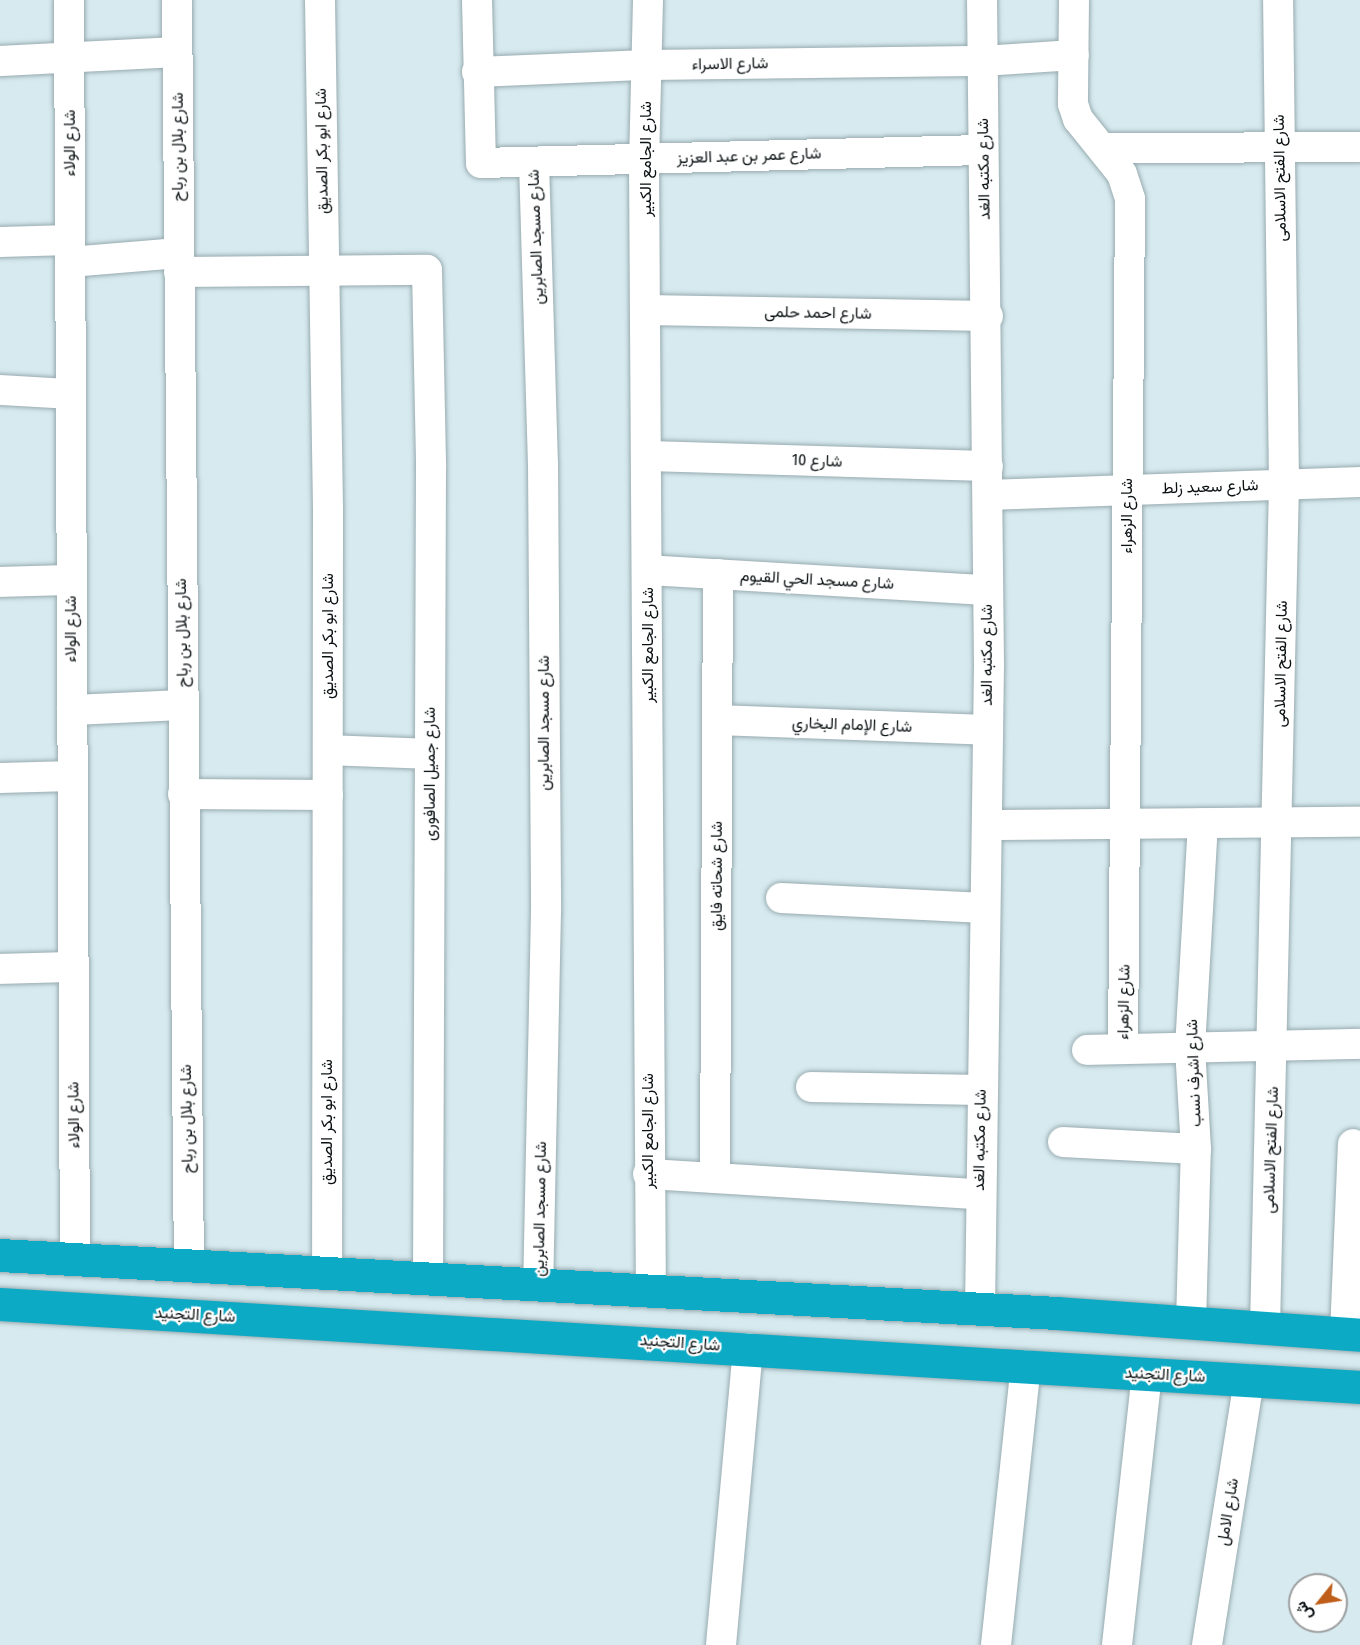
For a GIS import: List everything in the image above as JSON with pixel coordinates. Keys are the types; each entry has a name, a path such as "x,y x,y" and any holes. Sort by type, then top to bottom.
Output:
{"highway":[{"path":"0,1255 980,1309 1353,1334"},
{"name":"شارع التجنيد","path":"0,1304 1360,1387"}],"street":[{"name":"شارع الولاء","path":"69,0 75,1259"},
{"name":"شارع بلال بن رباح","path":"177,0 189,1265"},
{"name":"شارع ابو بكر الصديق","path":"320,0 328,750 327,1273"},
{"path":"477,0 477,72"},
{"name":"شارع الجامع الكبير","path":"648,0 644,159 647,310 648,1174 651,1291"},
{"name":"شارع مكتبه الغد","path":"980,1309 979,1194 987,825 988,481 988,316 982,150 982,0"},
{"name":"شارع الزهراء","path":"1074,0 1073,104 1078,119 1104,148 1128,185 1130,199 1127,821 1123,1049"},
{"name":"شارع الفتح الاسلامى","path":"1265,1328 1274,1046 1284,484 1278,0"},
{"path":"0,61 177,52"},
{"name":"شارع الاسراء","path":"477,72 647,65 983,61 1074,55"},
{"name":"شارع عمر بن عبد العزيز","path":"477,72 481,163 982,150"},
{"path":"1104,148 1360,147"},
{"name":"شارع مسجد الصابرين","path":"534,162 543,464 546,911 538,1285"},
{"path":"0,242 179,263 324,271"},
{"name":"شارع جميل الصافورى","path":"324,271 427,270 431,468 428,1279"},
{"name":"شارع احمد حلمى","path":"647,310 988,316"},
{"path":"0,390 70,394"},
{"name":"شارع 10","path":"646,456 988,481"},
{"name":"شارع سعيد زلط","path":"988,481 1127,490 1360,482"},
{"name":"شارع مسجد الحي القيوم","path":"647,570 987,590"},
{"name":"شارع شحاته فايق","path":"715,1178 718,574"},
{"path":"0,582 71,580"},
{"path":"72,710 183,705"},
{"name":"شارع الإمام البخاري","path":"718,720 987,730"},
{"path":"328,750 430,754"},
{"path":"0,778 72,776"},
{"path":"183,794 328,795"},
{"path":"987,825 1127,821 1360,822"},
{"name":"شارع اشرف نسب","path":"1191,1323 1196,1149 1190,1048 1203,823"},
{"path":"781,898 985,908"},
{"path":"0,969 73,967"},
{"path":"1087,1050 1360,1044"},
{"path":"811,1087 982,1090"},
{"path":"1063,1142 1196,1149"},
{"path":"1353,1144 1353,1334"},
{"path":"648,1174 979,1194"},
{"path":"721,1645 748,1348"},
{"path":"996,1645 1026,1366"},
{"path":"1117,1645 1147,1374"},
{"name":"شارع الامل","path":"1207,1645 1249,1379"}]}
